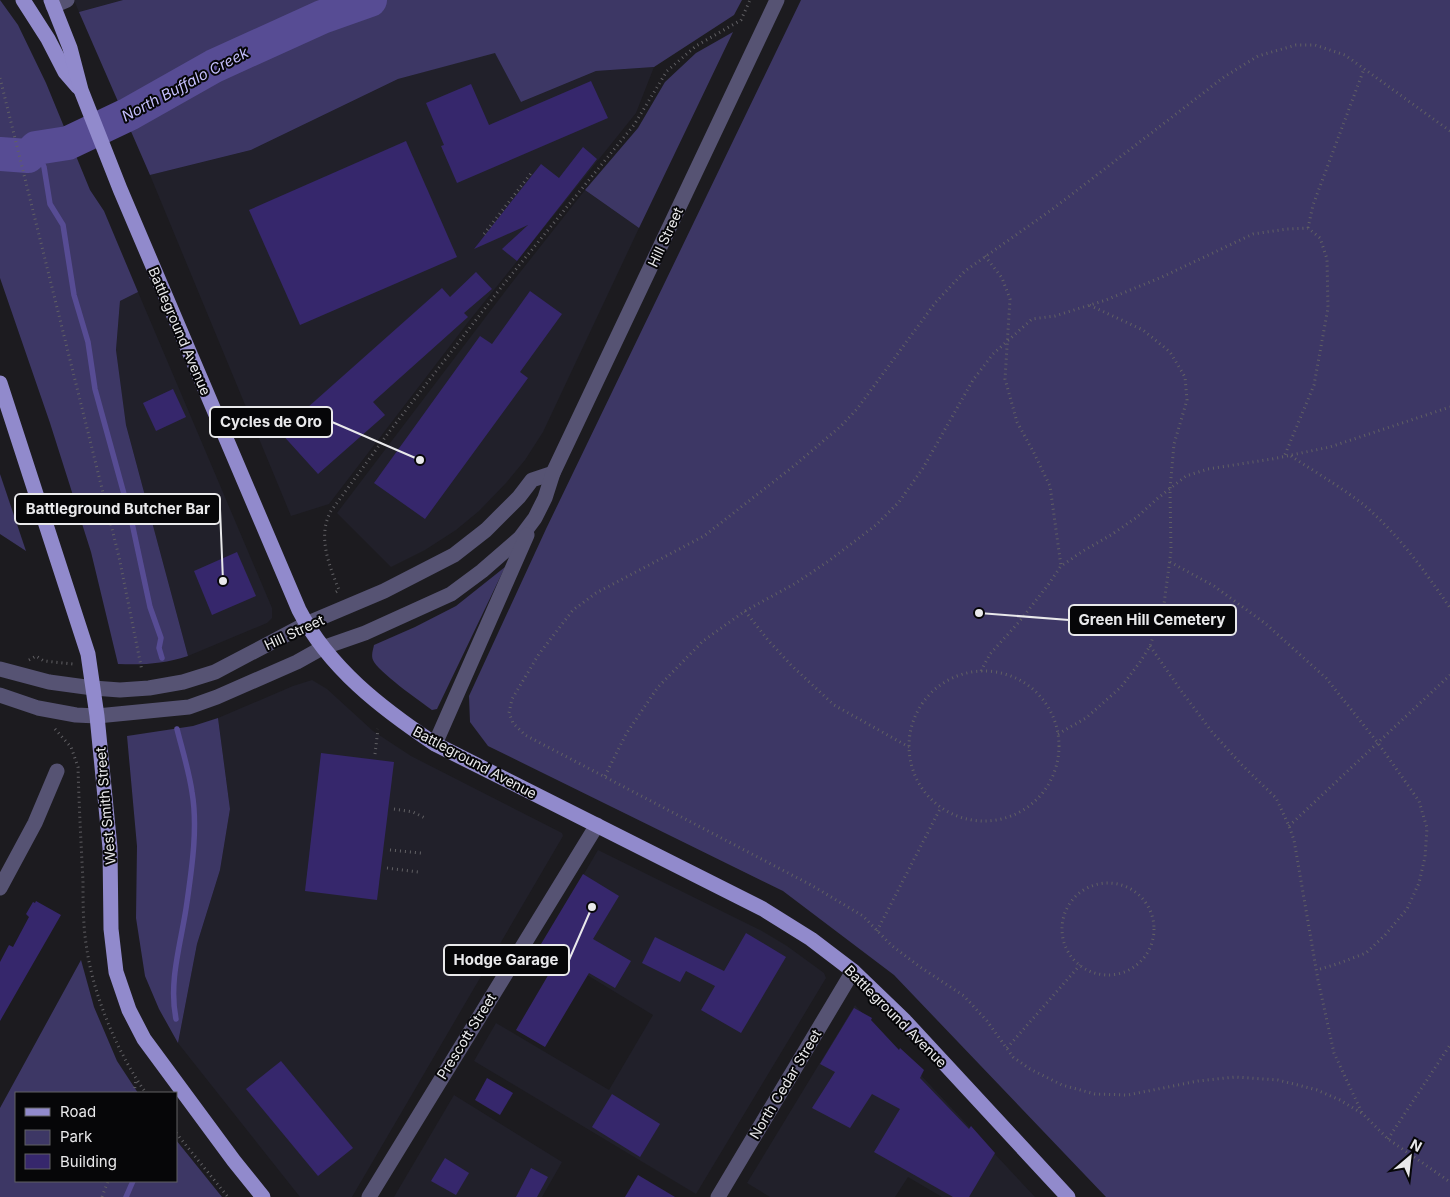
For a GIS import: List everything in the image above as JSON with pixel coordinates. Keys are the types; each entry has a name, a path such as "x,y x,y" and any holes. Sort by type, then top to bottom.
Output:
{"main road":[{"path":"23,0 48,39 65,72 81,90"},
{"name":"Battleground Avenue","path":"57,2 81,90 120,189 306,624 322,648 368,694 395,717 435,744 763,909 811,939 853,971 904,1021 1068,1197"},
{"name":"West Smith Street","path":"0,383 88,654 97,716 110,848 112,929 116,972 126,1000 144,1039 234,1162 263,1197"}],"street":[{"name":"Hill Street","path":"435,744 545,498 553,474 777,0"},
{"name":"Hill Street","path":"0,669 41,681 93,688 149,688 184,682 215,672 306,624 384,591 454,555 486,530 519,497 532,480 553,474"},
{"name":"Hill Street","path":"0,695 38,708 76,715 97,716 189,707 217,698 297,662 322,648 365,633 451,594 482,571 520,538 535,518"},
{"path":"0,888 35,823 57,770"},
{"name":"Prescott Street","path":"369,1197 597,825"},
{"name":"North Cedar Street","path":"718,1197 853,971"}],"path":[{"path":"333,593 339,590 330,567 325,530 326,521 331,510 497,293 634,125 666,71 696,46 741,20 750,0"},
{"path":"1450,131 1345,55 1315,45 1296,45 1258,56 1224,77 1054,208 965,271 934,303 875,386 841,426 795,465 704,536 596,592 572,610 539,654 512,699 509,713 513,723 525,735 811,885 863,916 891,945 964,996 987,1021 1013,1057 1030,1070 1062,1085 1095,1094 1128,1095 1198,1081 1235,1077 1278,1080 1317,1090 1340,1100 1363,1114 1388,1139 1450,1182"},
{"path":"1308,228 1313,205 1364,69"},
{"path":"0,78 120,557 142,671 148,670"},
{"path":"484,234 532,172"},
{"path":"605,776 626,734 658,687 703,641 745,611 796,583 830,560 876,525 898,502 922,468 973,380 994,354 1032,319 1055,316 1162,277 1253,234 1308,228 1320,238 1327,258 1328,308 1314,385 1284,457"},
{"path":"985,256 1002,278 1010,299 1005,379 1017,422 1050,486 1061,566"},
{"path":"1058,734 1086,718 1121,687 1150,646 1164,604 1172,551 1170,489 1174,444 1186,400 1185,377 1170,352 1143,330 1089,305"},
{"path":"982,671 990,654 1025,614 1061,566 1137,517 1186,476 1208,468 1284,457 1330,447 1450,407"},
{"path":"1290,455 1363,505 1393,532 1450,608"},
{"path":"1170,562 1214,586 1266,624 1326,678 1378,743 1419,801 1427,828 1425,858 1419,884 1407,909 1386,935 1366,952 1317,970"},
{"path":"745,611 791,665 834,705 910,747"},
{"path":"1150,646 1212,732 1276,798 1289,826 1294,840 1334,1053 1363,1114"},
{"path":"982,671 1005,674 1027,684 1044,701 1056,722 1060,746 1056,770 1045,791 1028,808 1007,818 982,822 956,816 934,803 918,783 910,759 909,734 918,710 934,690 956,676 982,671"},
{"path":"1289,826 1450,675"},
{"path":"55,729 71,747 78,767 84,921 86,949 92,978 103,1012 136,1080 145,1092"},
{"path":"375,754 378,729"},
{"path":"877,931 941,807"},
{"path":"394,810 413,812 424,818"},
{"path":"390,850 421,854"},
{"path":"387,868 418,872"},
{"path":"1101,883 1115,883 1130,889 1142,899 1151,912 1154,928 1151,944 1144,958 1132,968 1117,974 1101,974 1086,970 1080,965 1066,948 1062,934 1062,920 1067,906 1076,895 1087,887 1101,883"},
{"path":"1007,1048 1080,965"},
{"path":"1388,1139 1450,1045"},
{"path":"134,1092 136,1080"},
{"path":"178,1135 228,1197"},
{"path":"102,1197 108,1182"}],"shaded area":[{"path":"74,0 123,0 79,12"},
{"path":"495,52 521,102 596,71 654,67 636,113 469,321 329,504 291,516 150,175 251,150 398,79"},
{"path":"585,190 639,228 543,432 525,460 479,511 456,530 425,550 391,567 337,513 510,285"},
{"path":"138,292 272,608 272,618 267,623 188,656 126,425 116,350 120,301"},
{"path":"312,680 327,689 373,731 411,756 562,833 563,836 352,1197 300,1197 178,1043 197,944 220,870 230,809 218,718 293,686"},
{"path":"598,850 762,931 787,946 824,973 826,978 696,1194 474,1061 496,1023 609,1090 653,1015 541,947"},
{"path":"855,1005 1035,1197 942,1197 908,1177 895,1197 770,1197 747,1183"},
{"path":"454,1095 562,1162 542,1197 394,1197"}],"green space":[{"path":"0,0 18,25 46,83 90,190 104,211 138,292 120,301 116,350 126,425 188,656 179,659 153,663 118,664 91,552 50,423 0,278"},
{"path":"123,0 742,0 734,15 654,67 596,71 521,102 495,53 398,79 251,150 150,175 79,12"},
{"path":"801,0 1450,0 1450,1197 1106,1197 894,975 783,891 488,746 470,722 469,696 546,529"},
{"path":"733,32 639,228 585,190 638,128 665,82 696,53"},
{"path":"0,474 26,551 0,534"},
{"path":"505,567 437,709 432,710 426,706 376,665 372,656 374,645 456,606"},
{"path":"218,718 230,809 220,870 197,944 178,1043 159,1009 145,976 136,918 137,846 127,736 193,726"},
{"path":"81,960 94,1007 117,1061 137,1092 15,1092 15,1182 178,1182 178,1142 222,1197 0,1197 0,1108"}],"building":[{"path":"591,81 608,118 457,183 441,146 444,145 426,103 471,84 489,125"},
{"path":"406,141 457,257 300,325 249,210"},
{"path":"583,147 597,159 517,261 502,249 528,225 474,249 541,164 559,178"},
{"path":"476,272 492,289 464,313 468,317 373,402 385,415 318,474 280,432 442,288 450,297"},
{"path":"530,291 562,314 520,372 528,378 425,519 374,483 480,336 492,344"},
{"path":"173,389 186,417 156,431 143,403"},
{"path":"237,552 256,596 212,615 194,571"},
{"path":"321,753 394,762 377,900 305,891"},
{"path":"583,874 619,896 593,939 631,961 615,988 589,973 545,1047 516,1030 560,955 541,944"},
{"path":"36,901 61,915 0,1021 0,962 9,945 13,947 29,917 26,914 33,902 35,903"},
{"path":"746,933 786,957 741,1033 701,1010 715,986 686,971 680,982 642,963 655,937 724,971"},
{"path":"854,1008 872,1018 871,1020 899,1050 900,1048 924,1070 920,1078 969,1129 971,1126 995,1153 969,1197 953,1197 874,1152 900,1109 872,1094 850,1128 812,1108 835,1072 820,1064"},
{"path":"281,1061 353,1148 318,1176 246,1089"},
{"path":"487,1078 513,1093 500,1115 475,1100"},
{"path":"612,1094 660,1124 640,1157 592,1127"},
{"path":"445,1158 469,1173 456,1195 431,1181"},
{"path":"531,1168 548,1177 537,1197 516,1197"},
{"path":"638,1175 675,1197 625,1197"}],"waterway":[{"name":"North Buffalo Creek","path":"0,154 28,156 36,148 68,143 129,114 214,66 322,17 370,0"},
{"path":"36,148 44,167 50,204 63,225 74,295 88,342 95,389 132,523 150,607 161,638 159,648 162,658"},
{"path":"176,1019 174,1004 175,975 194,847 194,805 191,784 177,729"},
{"path":"126,1197 133,1182"}],"place":[{"name":"Cycles de Oro","path":"420,460"},
{"name":"Battleground Butcher Bar","path":"223,581"},
{"name":"Green Hill Cemetery","path":"979,613"},
{"name":"Hodge Garage","path":"592,907"}]}
